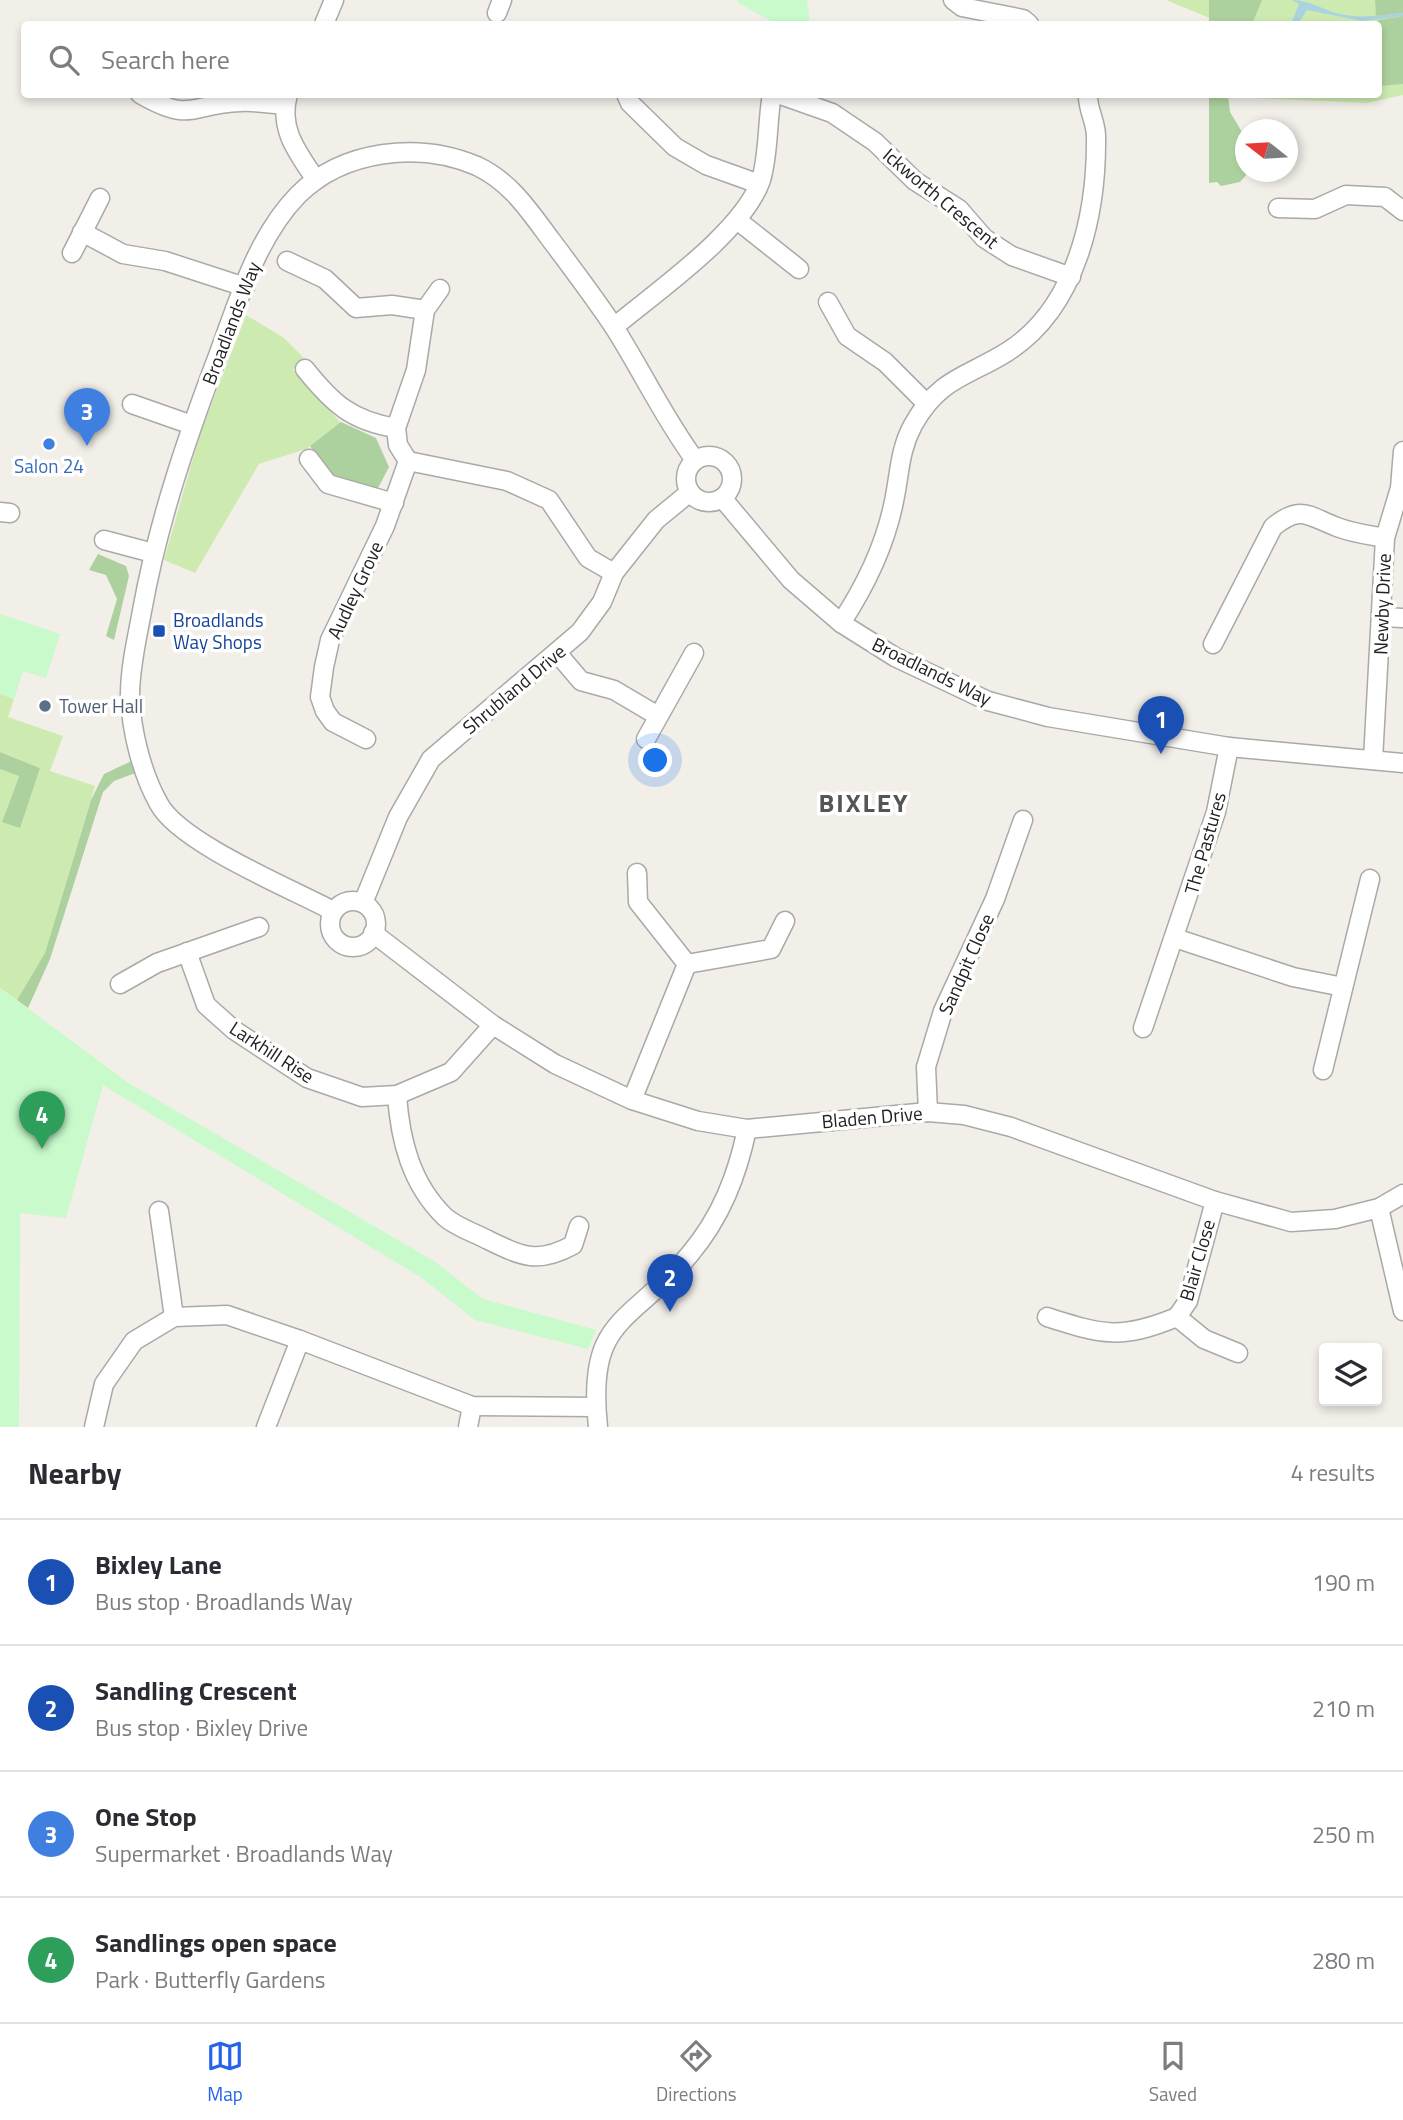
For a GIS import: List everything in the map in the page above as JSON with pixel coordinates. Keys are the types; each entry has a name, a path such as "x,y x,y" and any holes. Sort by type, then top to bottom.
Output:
{"street":[{"path":"325,21 334,0"},
{"path":"953,0 962,7 1025,21"},
{"path":"147,98 163,107 183,112 239,102 286,100 290,142 316,180"},
{"path":"628,98 675,147 706,165 759,184"},
{"path":"614,327 737,220 759,184 765,166 766,128 771,98"},
{"name":"Ickworth Crescent","path":"789,98 832,113 875,142 915,181 958,209 984,238 1012,256 1071,277"},
{"path":"841,623 861,592 869,572 895,497 899,456 926,403 960,374 1006,353 1038,329 1059,301 1071,277 1096,173 1096,131 1087,106 1088,98"},
{"name":"Broadlands Way","path":"333,911 226,857 187,831 160,807 140,757 131,695 134,651 153,553 192,425 261,248 285,211 316,180 360,159 392,152 446,156 479,167 513,190 614,327 658,404 695,460"},
{"path":"1278,208 1315,209 1346,195 1385,197 1403,211"},
{"path":"72,253 100,198"},
{"path":"737,220 799,269"},
{"path":"82,232 123,254 165,261 245,287"},
{"path":"287,261 325,279 356,308 392,305 425,310"},
{"path":"440,289 425,310 416,370 396,428 398,445 408,461 507,481 549,500 588,558 614,573"},
{"path":"828,302 847,336 885,362 926,403"},
{"path":"305,369 343,410 367,424 396,428"},
{"path":"132,404 192,425"},
{"name":"Newby Drive","path":"1373,760 1383,617 1385,538 1400,488 1403,451"},
{"path":"713,456 728,465 733,483 723,499 706,502 690,492 687,476 695,460 713,456"},
{"path":"309,459 328,484 394,503"},
{"name":"Audley Grove","path":"366,739 332,722 320,697 330,640 394,503 408,461"},
{"name":"Shrubland Drive","path":"363,903 398,817 431,759 558,654 580,632 603,602 614,573 656,520 690,492"},
{"name":"Broadlands Way","path":"723,499 791,580 841,623 895,657 988,701 1048,717 1230,747 1403,762"},
{"path":"1213,644 1273,527 1286,516 1306,513 1338,528 1385,538"},
{"path":"104,540 153,553"},
{"path":"1383,617 1403,618"},
{"path":"646,739 694,653"},
{"path":"558,654 581,681 614,690 657,716"},
{"name":"The Pastures","path":"1143,1028 1216,813 1230,747"},
{"name":"Sandpit Close","path":"928,1112 926,1067 943,1011 995,899 1023,820"},
{"path":"637,873 638,902 687,964"},
{"path":"1323,1070 1370,878"},
{"path":"349,901 363,903 375,917 373,933 361,945 338,942 331,929 333,911 349,901"},
{"path":"687,964 771,949 785,921"},
{"path":"120,984 157,963 260,927"},
{"name":"Bladen Drive","path":"373,933 493,1025 555,1064 632,1100 698,1121 747,1129 928,1112 964,1115 1011,1127 1214,1201 1292,1222 1335,1219 1378,1208 1403,1194"},
{"path":"1175,939 1293,977 1343,987"},
{"name":"Larkhill Rise","path":"187,952 206,1005 234,1030 307,1078 362,1097 397,1094 451,1072 493,1025"},
{"path":"632,1100 687,964"},
{"path":"397,1094 400,1132 414,1176 446,1218 520,1256 551,1257 573,1245 579,1226"},
{"path":"598,1427 596,1381 603,1344 615,1325 689,1255 716,1215 738,1171 747,1129"},
{"name":"Blair Close","path":"1047,1317 1099,1334 1146,1330 1177,1317 1188,1301 1214,1201"},
{"path":"1378,1208 1403,1311"},
{"path":"159,1211 174,1317"},
{"path":"93,1427 103,1384 134,1341 174,1317 227,1315 472,1406 596,1407"},
{"name":"Blair Close","path":"1177,1317 1204,1339 1238,1353"},
{"path":"266,1427 300,1340"},
{"path":"468,1427 472,1406"}],"green space":[{"path":"807,0 810,21 771,21 737,2"},
{"path":"1166,0 1403,0 1403,95 1367,103 1256,98 1382,98 1382,21 1212,19"},
{"path":"1209,0 1262,0 1253,21 1209,21"},
{"path":"1375,0 1403,0 1403,13 1376,16"},
{"path":"1403,16 1403,84 1382,86 1382,21 1378,20"},
{"path":"1209,98 1228,98 1230,112 1235,120 1235,182 1240,182 1221,186 1217,182 1209,183"},
{"path":"246,315 284,338 304,358 293,370 342,424 306,449 259,464 195,573 164,560 200,434"},
{"path":"341,422 376,438 389,467 377,490 333,477 310,446"},
{"path":"98,554 126,566 129,576 114,640 106,636 117,599 106,575 89,570"},
{"path":"0,614 60,634 46,678 23,671 14,699 0,694"},
{"path":"0,694 14,699 8,717 63,736 50,771 95,786 45,953 17,1000 0,988 0,769 19,775 2,822 40,768 0,752"},
{"path":"0,752 40,768 20,828 2,822 19,776 0,769"},
{"path":"140,757 146,769 114,781 103,792 50,959 28,1008 17,1000 45,953 91,800 104,774"},
{"path":"0,988 130,1084 434,1261 483,1299 596,1330 588,1349 475,1320 422,1278 103,1085 66,1218 20,1213 19,1427 0,1427"}],"water":[{"path":"1292,0 1348,15 1403,13 1403,16 1362,21 1307,10 1300,21 1292,21 1299,4"}],"place":[{"name":"Salon 24","path":"49,444"},
{"name":"One Stop","path":"87,446"},
{"name":"Broadlands Way Shops","path":"159,631"},
{"name":"Tower Hall","path":"45,706"},
{"name":"Bixley Lane","path":"1161,754"},
{"name":"Sandlings open space","path":"42,1149"},
{"name":"Sandling Crescent","path":"670,1312"}],"district":[{"name":"BIXLEY","path":"864,803"}]}
